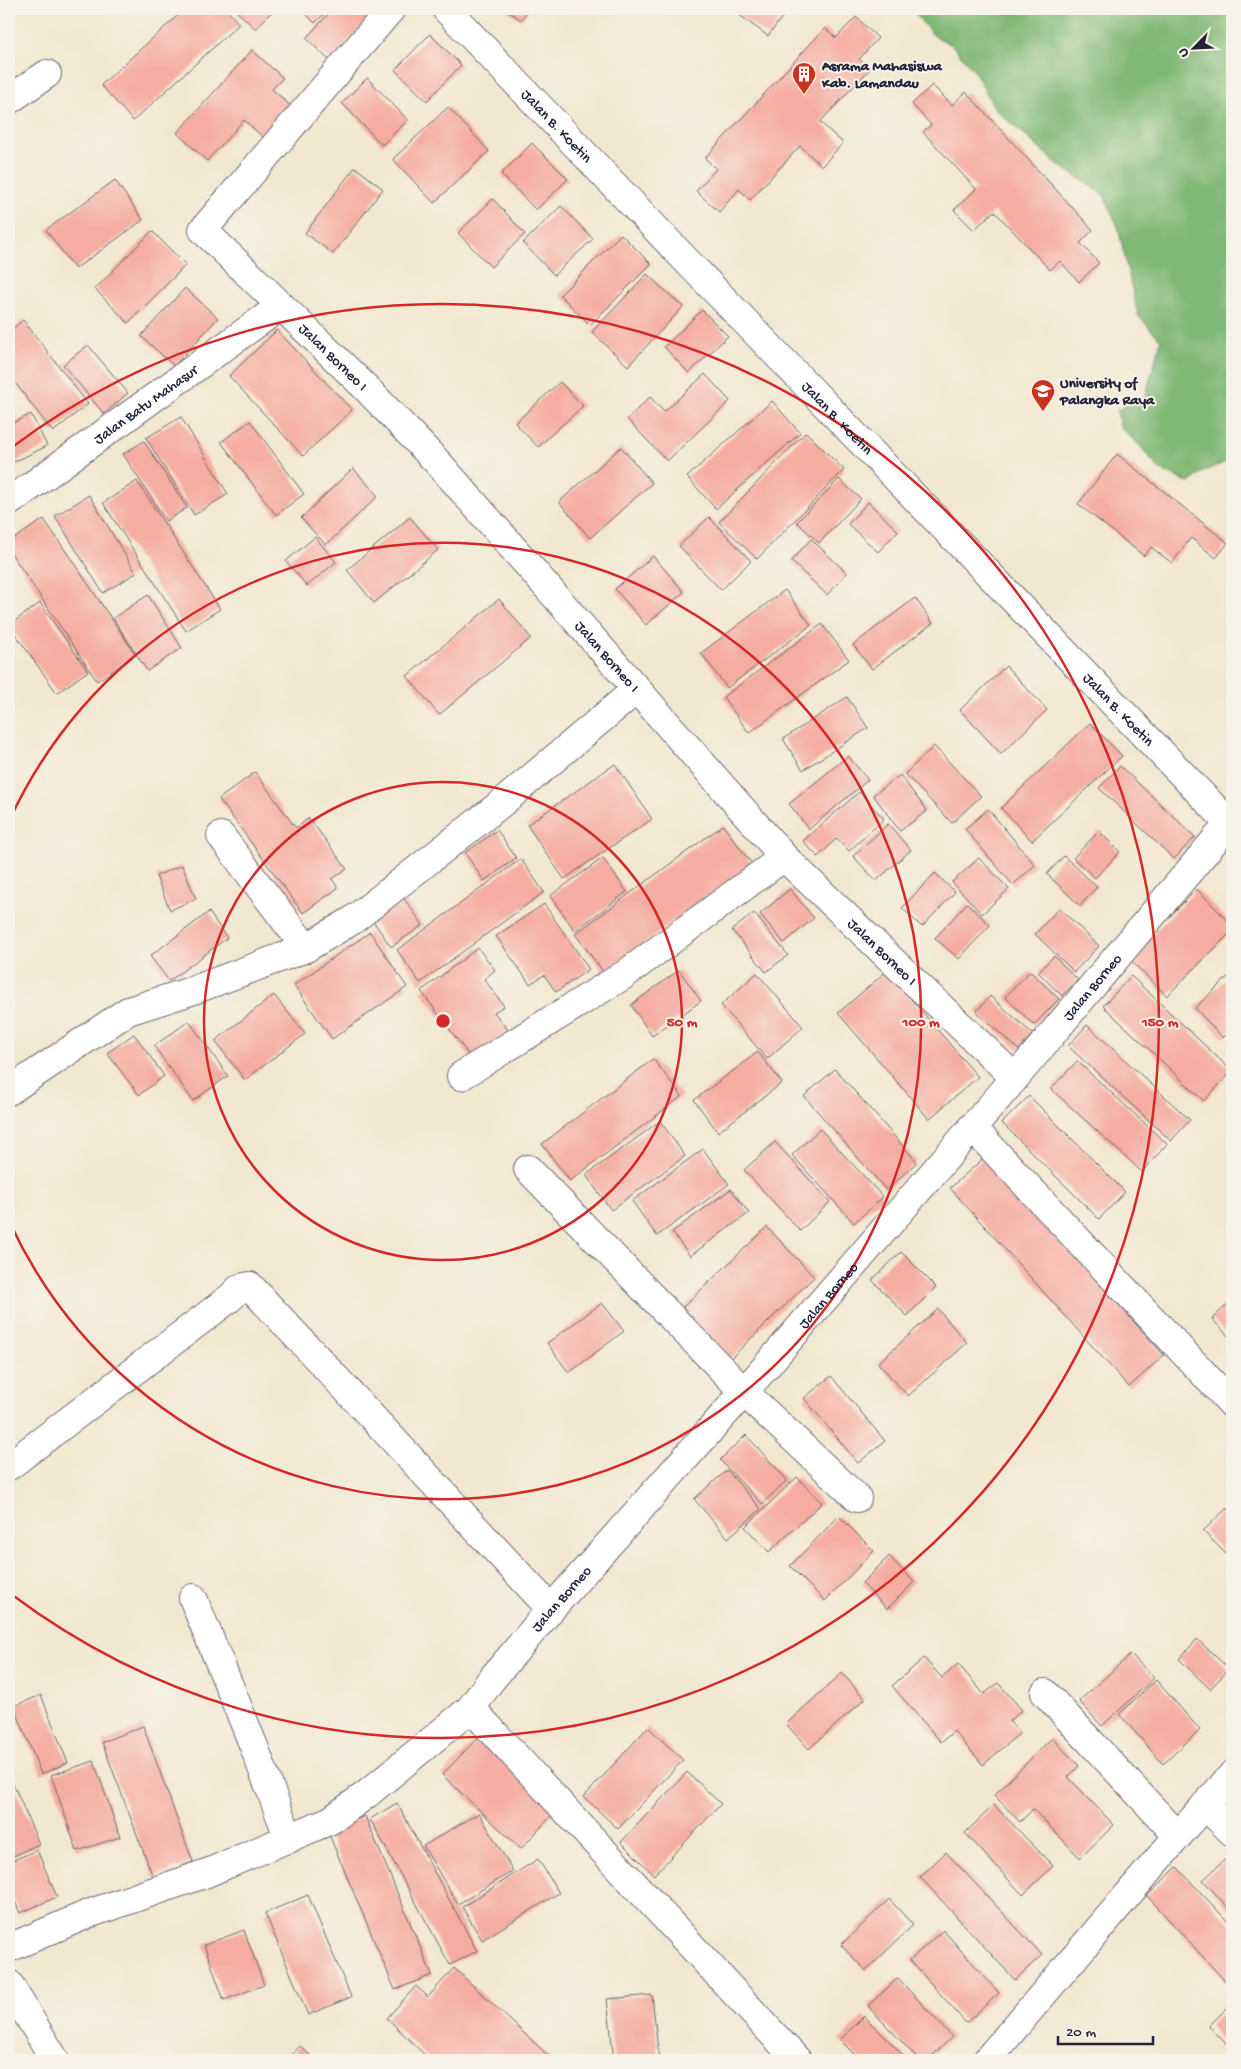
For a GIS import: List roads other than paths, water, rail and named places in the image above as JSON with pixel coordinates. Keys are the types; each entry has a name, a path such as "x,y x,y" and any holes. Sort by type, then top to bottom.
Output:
{"street":[{"name":"Jalan Borneo I","path":"391,9 203,230 365,387 441,466 784,857 1015,1078"},
{"name":"Jalan B. Koetin","path":"446,9 673,247 1231,823"},
{"path":"9,100 47,74"},
{"name":"Jalan Batu Mahasur","path":"9,502 281,306"},
{"path":"9,1091 128,1011 191,992 306,948 353,920 503,802 637,690"},
{"name":"Jalan Borneo","path":"9,1948 88,1914 207,1873 289,1840 331,1820 367,1794 471,1708 490,1680 744,1392 1015,1078 1231,823"},
{"path":"221,836 306,948"},
{"path":"462,1076 624,975 784,857"},
{"path":"972,1127 1232,1404"},
{"path":"528,1169 744,1392 857,1498"},
{"path":"9,1466 222,1304 240,1288 250,1286 551,1609"},
{"path":"193,1598 253,1744 289,1840"},
{"path":"1044,1693 1178,1836"},
{"path":"471,1708 797,2060"},
{"path":"987,2060 1232,1775"},
{"path":"1205,1805 1232,1832"},
{"path":"9,1984 55,2060"}],"place":[{"name":"Asrama Mahasiswa Kab. Lamandau","path":"804,95"},
{"name":"University of Palangka Raya","path":"1043,412"}]}
